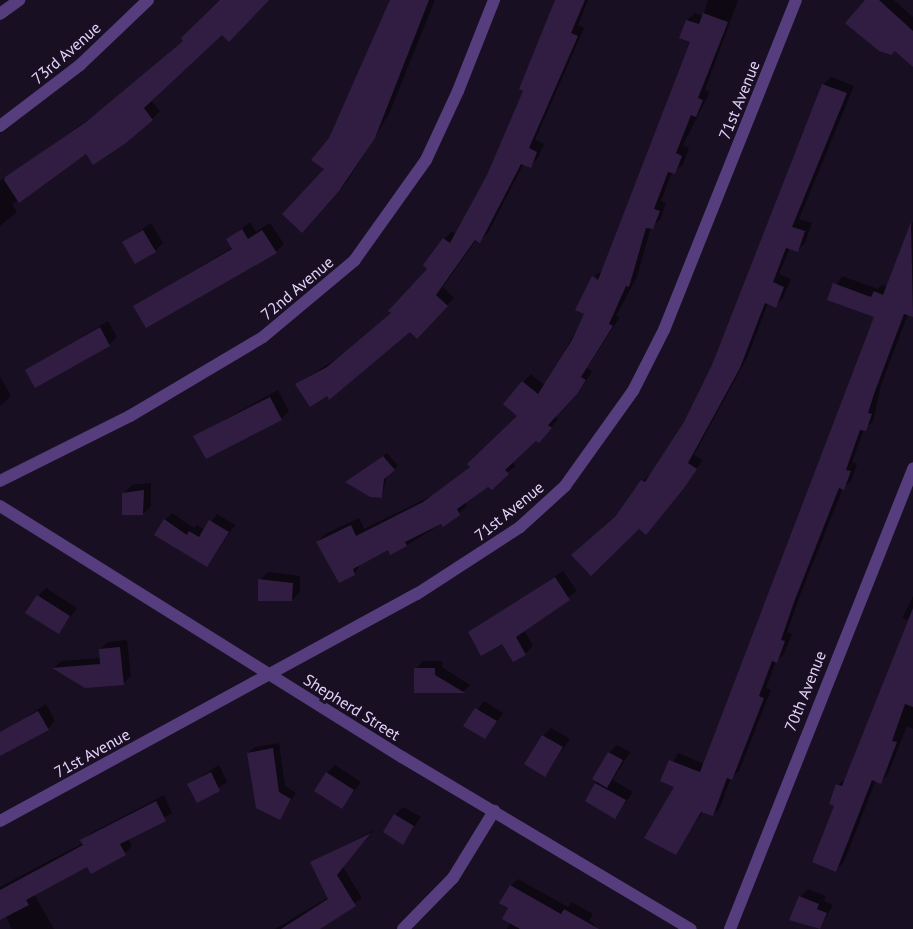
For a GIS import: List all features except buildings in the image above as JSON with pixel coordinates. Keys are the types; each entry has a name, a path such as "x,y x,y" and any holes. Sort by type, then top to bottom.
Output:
{"street":[{"path":"0,14 18,0"},
{"name":"73rd Avenue","path":"0,126 80,65 148,0"},
{"name":"72nd Avenue","path":"0,481 130,416 264,338 354,261 426,160 494,0"},
{"name":"71st Avenue","path":"0,821 469,563 520,527 565,486 633,391 664,330 796,0"},
{"name":"70th Avenue","path":"730,929 913,468"},
{"name":"Shepherd Street","path":"0,506 494,811 691,929"},
{"path":"403,929 453,878 494,811"}]}
